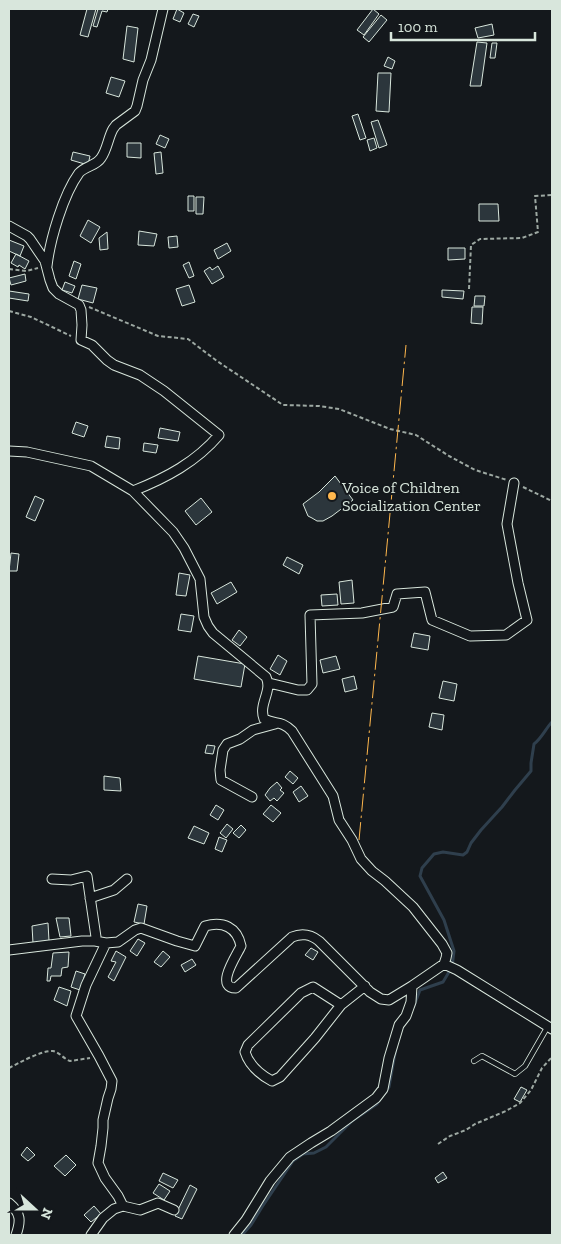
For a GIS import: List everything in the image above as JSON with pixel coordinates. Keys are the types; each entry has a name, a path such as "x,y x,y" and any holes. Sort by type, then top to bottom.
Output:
{"street":[{"path":"47,268 49,252 59,216 72,185 82,170 102,157 116,125 135,111 142,80 151,60 163,9"},
{"path":"9,226 30,239 45,261 53,288 59,294 79,305 82,325 81,340 92,345 114,365 140,375 164,391 219,435 210,445 176,472 133,491"},
{"path":"9,452 27,452 91,466 133,491 173,532 184,548 200,579 204,617 208,626 266,677 269,684 262,705 264,719 280,722 287,726 296,737 333,796 338,820 352,840 361,859 412,907 442,944 450,967 550,1028"},
{"path":"269,684 298,690 307,690 312,684 310,616 392,608 397,594 425,592 432,620 470,636 506,636 527,620 507,524 514,483"},
{"path":"252,797 220,780 223,750 227,744 240,739 253,730 280,722"},
{"path":"52,879 72,880 87,876 96,936 95,941"},
{"path":"90,898 114,890 127,879"},
{"path":"9,950 82,941 118,942 141,928 195,946 205,926 221,924 235,932 242,946 227,974 226,980 228,985 236,988 292,937 303,934 314,937 319,941 381,1000 389,1000 450,967"},
{"path":"106,943 86,985 76,1016 112,1081 103,1120 98,1163 123,1206"},
{"path":"342,1005 313,987 308,988 248,1045 244,1052 247,1059 272,1082 280,1077 342,1005 365,986"},
{"path":"234,1235 246,1220 270,1181 290,1157 331,1131 376,1098 383,1089 389,1058 399,1025 406,1016 411,1002 412,986"},
{"path":"91,1235 103,1218 114,1208 123,1206 140,1210 158,1203 174,1210"},
{"path":"9,1204 14,1208 19,1218 19,1227 16,1235"}],"lane":[{"path":"474,1061 482,1056 515,1074 525,1066 550,1028"}],"path":[{"path":"469,289 471,245 480,239 522,238 538,232 535,196 552,195"},
{"path":"9,269 26,271 40,267 47,268"},
{"path":"87,306 158,336 188,339 216,361 283,405 319,406 339,409 390,430 416,435 475,470 504,478 552,502"},
{"path":"9,311 31,317 75,338"},
{"path":"9,1068 28,1058 51,1051 70,1061 99,1056"},
{"path":"438,1144 450,1136 520,1103 531,1090 542,1068 552,1058"}],"building":[{"path":"87,9 96,9 88,37 80,35"},
{"path":"98,9 108,9 107,12 102,11 97,27 93,26"},
{"path":"177,9 184,13 180,22 173,19"},
{"path":"373,9 379,14 364,35 357,30"},
{"path":"193,14 199,16 194,27 188,24"},
{"path":"381,15 387,20 369,42 363,37"},
{"path":"492,24 494,35 478,38 475,28"},
{"path":"127,26 138,28 134,62 123,59"},
{"path":"477,42 487,43 481,86 470,86"},
{"path":"492,43 497,43 495,58 490,58"},
{"path":"388,57 395,61 392,69 384,66"},
{"path":"378,73 391,73 389,112 376,111"},
{"path":"111,77 125,81 119,97 106,93"},
{"path":"358,114 366,138 360,140 352,116"},
{"path":"378,120 387,145 379,148 371,122"},
{"path":"160,135 169,139 165,148 156,144"},
{"path":"374,138 377,148 370,151 367,140"},
{"path":"127,143 141,143 141,158 127,157"},
{"path":"73,152 90,156 88,165 71,160"},
{"path":"161,152 163,173 156,174 154,153"},
{"path":"188,196 194,196 194,211 188,211"},
{"path":"196,197 204,197 203,214 196,214"},
{"path":"479,204 498,204 499,221 479,221"},
{"path":"88,220 100,227 91,243 80,236"},
{"path":"139,231 157,234 154,246 138,245"},
{"path":"107,232 108,249 100,250 99,238"},
{"path":"177,236 178,247 169,248 168,237"},
{"path":"9,240 24,246 20,256 9,251"},
{"path":"227,243 231,251 218,259 214,250"},
{"path":"448,248 465,248 465,259 448,260"},
{"path":"16,254 29,261 25,269 11,263"},
{"path":"74,261 81,264 76,279 69,276"},
{"path":"189,262 194,276 189,278 183,265"},
{"path":"218,266 224,277 212,284 204,271 210,267 212,270"},
{"path":"25,274 26,281 11,285 9,278"},
{"path":"65,282 75,286 72,293 62,290"},
{"path":"82,285 97,288 93,303 78,299"},
{"path":"189,285 195,302 182,306 176,289"},
{"path":"442,290 464,291 463,299 442,297"},
{"path":"9,291 29,294 28,301 9,298"},
{"path":"475,296 485,296 484,306 474,306"},
{"path":"472,307 483,307 482,324 471,323"},
{"path":"76,422 88,426 84,437 72,433"},
{"path":"160,428 180,432 178,441 158,438"},
{"path":"107,436 120,438 119,449 105,447"},
{"path":"144,443 158,445 156,453 143,451"},
{"name":"Voice of Children Socialization Center","path":"335,476 353,500 332,516 323,521 317,521 308,516 303,504 319,492"},
{"path":"35,496 44,500 35,521 26,517"},
{"path":"201,498 212,512 196,525 185,511"},
{"path":"11,553 19,554 17,571 9,571"},
{"path":"287,557 303,565 299,574 283,565"},
{"path":"179,573 190,575 186,596 176,595"},
{"path":"352,580 354,603 341,604 339,582"},
{"path":"231,582 237,592 217,604 211,593"},
{"path":"337,594 338,605 322,606 321,595"},
{"path":"181,614 194,616 191,632 178,630"},
{"path":"239,630 247,637 240,646 232,640"},
{"path":"414,633 430,636 428,650 411,647"},
{"path":"278,655 287,661 280,675 270,669"},
{"path":"198,656 245,664 241,687 194,679"},
{"path":"336,656 340,669 323,673 320,660"},
{"path":"354,676 357,689 345,692 342,679"},
{"path":"443,681 457,684 454,701 439,698"},
{"path":"432,713 444,715 442,730 429,727"},
{"path":"207,745 215,746 213,754 205,753"},
{"path":"290,771 298,778 293,784 285,777"},
{"path":"104,776 120,778 121,791 104,790"},
{"path":"277,782 282,788 280,790 284,793 277,801 274,798 270,801 265,795"},
{"path":"301,786 308,796 299,802 293,792"},
{"path":"216,805 224,810 218,820 210,815"},
{"path":"271,805 281,813 273,822 263,814"},
{"path":"227,824 233,829 226,838 220,833"},
{"path":"241,825 246,830 239,838 233,833"},
{"path":"194,826 209,833 204,844 188,838"},
{"path":"219,837 227,840 222,852 215,849"},
{"path":"138,904 147,906 144,924 134,922"},
{"path":"56,918 69,918 71,936 60,937"},
{"path":"48,923 49,941 33,943 32,926"},
{"path":"138,939 145,943 137,956 130,951"},
{"path":"311,948 318,952 313,960 305,955"},
{"path":"116,951 126,957 114,981 108,977 116,962 111,961"},
{"path":"163,951 170,957 161,967 154,962"},
{"path":"69,952 68,967 62,968 61,976 51,976 50,981 47,981 48,968 51,968 53,953"},
{"path":"192,959 196,965 185,972 181,965"},
{"path":"76,971 85,974 80,990 71,987"},
{"path":"59,987 71,991 67,1006 54,1000"},
{"path":"521,1087 527,1090 520,1102 514,1099"},
{"path":"27,1147 35,1155 28,1161 21,1155"},
{"path":"66,1155 76,1165 65,1176 54,1166"},
{"path":"443,1172 447,1178 438,1183 435,1178"},
{"path":"163,1173 178,1180 173,1188 159,1181"},
{"path":"159,1184 170,1191 164,1200 153,1193"},
{"path":"190,1185 197,1189 182,1219 175,1216"},
{"path":"94,1206 101,1214 91,1222 84,1215"}],"waterway":[{"path":"414,1006 420,990 443,982 452,967 454,951 444,920 420,876 422,868 434,854 443,852 463,855 467,852 481,830 531,771 534,744 552,722"},
{"path":"385,1092 389,1087 396,1048"},
{"path":"242,1235 251,1225 293,1161 303,1154 314,1153 326,1147 352,1121 377,1104 380,1099"}],"power":[{"path":"359,840 406,345"}],"place":[{"name":"Voice of Children Socialization Center","path":"332,496"}]}
